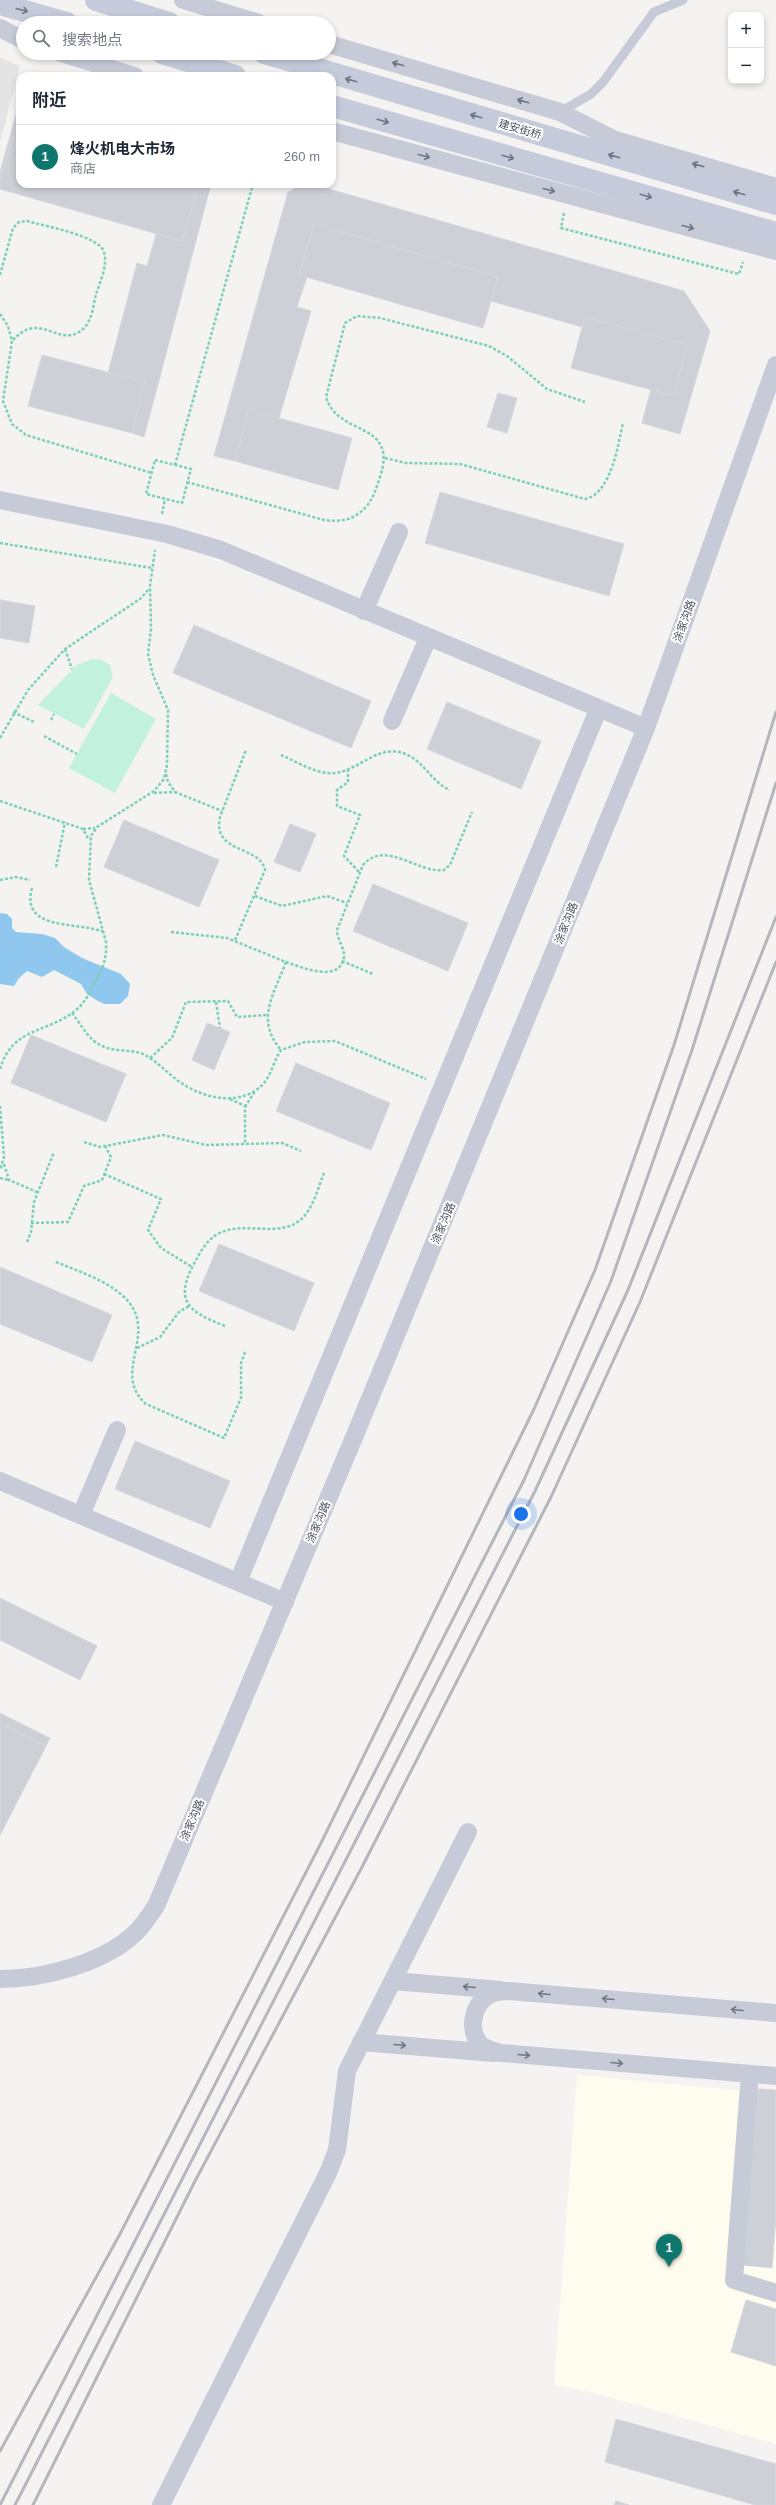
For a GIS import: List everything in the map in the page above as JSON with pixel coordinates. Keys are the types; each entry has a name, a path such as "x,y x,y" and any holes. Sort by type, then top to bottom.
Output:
{"main road":[{"path":"96,0 147,16"},
{"path":"0,4 44,16"},
{"path":"184,60 221,72"},
{"name":"建安街桥","path":"288,60 328,72"},
{"name":"建安街桥","path":"336,74 776,204"},
{"path":"336,107 776,233"}],"street":[{"path":"183,0 236,16"},
{"path":"0,28 16,36"},
{"path":"336,46 560,112 615,140 776,187"},
{"path":"84,60 122,72"},
{"path":"336,133 776,251"},
{"name":"涂家沟路","path":"0,1979 48,1974 76,1966 121,1944 140,1928 156,1906 285,1602 646,728 776,365"},
{"path":"0,500 174,536 221,550 598,710 646,728"},
{"path":"364,611 399,532"},
{"path":"392,721 428,638"},
{"path":"238,1582 598,710"},
{"path":"81,1515 117,1430"},
{"path":"0,1481 285,1602"},
{"path":"161,2505 328,2173 338,2145 347,2071 468,1832"},
{"path":"393,1981 776,2013"},
{"path":"501,2053 490,2050 479,2043 473,2029 474,2014 481,2001 492,1993 508,1991"},
{"path":"361,2042 776,2076"},
{"path":"750,2074 734,2280 776,2293"}],"lane":[{"path":"560,112 591,94 603,82 654,12 683,0"}],"path":[{"path":"175,465 252,188"},
{"path":"0,275 13,228 19,222 27,221 91,239 102,246 104,252 104,265 90,316 84,328 68,335 38,327 32,327 18,335 12,341"},
{"path":"0,314 8,326 12,341 3,401 7,417 18,431 26,436 152,473"},
{"path":"188,482 324,520 344,520 360,513 372,499 385,458 376,437 341,417 328,404 326,398 344,323 350,318 365,316 380,318 489,346 507,356 546,389 585,402"},
{"path":"385,458 406,463 460,464 585,499 598,492 610,473 623,423"},
{"path":"155,460 191,469 182,504 146,494 152,473 155,460"},
{"path":"0,542 152,568"},
{"path":"0,738 13,712 28,690 65,649 140,600 150,586 149,660 152,676 165,702 169,718 166,772 168,782 175,792"},
{"path":"65,649 72,669"},
{"path":"13,712 34,722"},
{"path":"50,720 54,714"},
{"path":"44,736 77,754"},
{"path":"235,940 264,875 264,866 259,860 234,847 223,837 218,826 222,811 246,750"},
{"path":"281,755 327,773 348,769 382,752 397,752 416,759 438,784 450,790"},
{"path":"348,769 348,782 337,790 337,806 360,815 344,856 360,873"},
{"path":"0,1069 10,1048 21,1037 54,1023 72,1013 87,997 103,968 107,952 104,933 89,880 90,843 93,830 151,794 160,786 166,772"},
{"path":"151,794 175,792 222,811"},
{"path":"0,801 83,829 97,827"},
{"path":"171,932 235,940 311,971 327,972 338,967 342,961 343,953 337,937 337,930 360,873 366,862 381,855 444,870 450,865 472,812"},
{"path":"56,867 65,822"},
{"path":"83,829 90,843"},
{"path":"0,880 16,877 30,880"},
{"path":"32,888 30,901 31,908 40,918 56,924 89,927 104,933"},
{"path":"255,896 282,906 327,896 348,903"},
{"path":"342,961 373,974"},
{"path":"281,1050 271,1037 267,1016 286,962"},
{"path":"150,1058 172,1038 186,1002 228,1002 237,1017 267,1016"},
{"path":"216,1002 220,1028"},
{"path":"72,1013 93,1040 101,1045 138,1052 150,1058 176,1079 197,1092 229,1098 241,1102 245,1108"},
{"path":"281,1050 312,1041 335,1041 443,1086"},
{"path":"245,1143 245,1108 257,1090 270,1075 281,1050"},
{"path":"229,1098 244,1096 257,1090"},
{"path":"0,1106 5,1171 9,1180"},
{"path":"84,1142 96,1147 163,1135 206,1145 282,1143 301,1151"},
{"path":"31,1223 68,1222 84,1186 102,1180 111,1157 105,1146"},
{"path":"27,1242 37,1192 54,1152"},
{"path":"0,1170 4,1158"},
{"path":"225,1326 197,1314 189,1306 184,1292 186,1279 208,1242 223,1231 237,1228 280,1228 300,1221 308,1211 324,1173"},
{"path":"104,1174 162,1199 148,1230 161,1248 192,1267"},
{"path":"0,1178 9,1180 37,1192"},
{"path":"56,1262 99,1280 123,1296 136,1316 139,1333 137,1348 131,1370 132,1380 141,1400 224,1438 241,1398 241,1363 245,1352"},
{"path":"137,1348 160,1337 179,1312 189,1306"}],"shaded area":[{"path":"0,58 20,66 18,72 16,72 16,81 0,142"},
{"path":"577,2075 776,2094 776,2444 594,2393 554,2385"}],"green space":[{"path":"92,659 101,660 110,665 113,677 84,729 38,705 77,665"},
{"path":"111,693 156,719 115,793 69,768"}],"water":[{"path":"0,913 7,914 12,919 12,928 16,932 42,934 55,938 64,947 82,958 121,974 130,984 128,996 120,1004 104,1004 87,994 81,984 54,970 42,977 27,971 19,978 14,986 0,984"}],"building":[{"path":"16,114 16,138 13,137 0,181 0,172"},
{"path":"13,137 16,138 16,188 190,188 197,190 182,241 0,189 0,181"},
{"path":"190,188 210,188 144,437 132,433 145,382 108,373 137,263 147,266 156,234 182,241 197,190"},
{"path":"296,188 326,188 684,291 710,331 680,434 642,423 651,389 674,396 687,345 585,317 582,327 491,301 498,277 314,224 299,275 307,277 297,307 311,311 279,418 249,410 235,461 214,456 288,192"},
{"path":"314,224 498,277 483,328 299,275"},
{"path":"585,317 687,345 674,396 571,368"},
{"path":"42,355 145,382 132,433 28,406"},
{"path":"498,393 517,398 507,433 487,427"},
{"path":"249,410 352,438 338,490 235,461"},
{"path":"440,492 624,544 609,596 425,543"},
{"path":"0,600 35,606 29,643 0,638"},
{"path":"194,625 371,701 351,748 173,673"},
{"path":"447,702 541,741 521,789 427,749"},
{"path":"124,820 219,860 199,907 104,867"},
{"path":"290,824 316,834 300,872 274,862"},
{"path":"373,884 468,923 448,971 353,931"},
{"path":"207,1023 230,1032 214,1070 192,1060"},
{"path":"31,1035 126,1074 106,1122 11,1083"},
{"path":"296,1063 390,1103 371,1150 276,1111"},
{"path":"219,1244 314,1283 294,1331 199,1291"},
{"path":"0,1267 112,1315 92,1362 0,1324"},
{"path":"135,1441 230,1481 210,1528 115,1489"},
{"path":"0,1598 97,1646 80,1680 0,1640"},
{"path":"0,1713 50,1738 46,1746 0,1723"},
{"path":"0,1723 46,1746 0,1835"},
{"path":"758,2089 776,2090 776,2217 772,2268 742,2265"},
{"path":"746,2300 776,2309 776,2366 731,2352"},
{"path":"616,2419 776,2464 776,2505 755,2505 605,2462"},
{"path":"616,2501 629,2505 614,2505"}],"railway":[{"path":"0,2451 120,2234 321,1843 534,1409 595,1270 674,1045 776,712"},
{"path":"0,2505 524,1480 611,1281 692,1050 776,783"},
{"path":"15,2505 535,1491 628,1290 776,917"},
{"path":"33,2505 194,2183 362,1867 551,1497 640,1302 776,962"}],"place":[{"name":"烽火机电大市场","path":"669,2267"}]}
